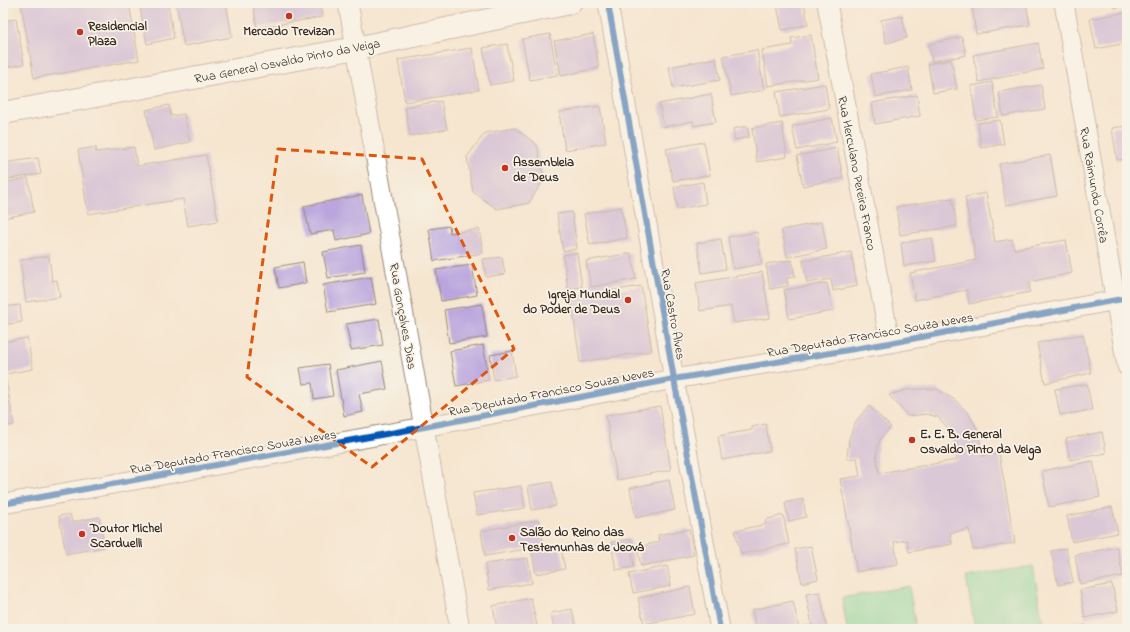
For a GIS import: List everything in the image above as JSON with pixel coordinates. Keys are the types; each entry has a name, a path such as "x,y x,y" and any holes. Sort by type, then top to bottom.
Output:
{"street":[{"name":"Rua Gonçalves Dias","path":"348,3 460,629"},
{"name":"Rua General Osvaldo Pinto da Veiga","path":"3,113 356,48 570,3"},
{"name":"Rua Castro Alves","path":"608,3 674,379 720,629"},
{"name":"Rua Herculano Pereira Franco","path":"827,3 890,343"},
{"name":"Rua Raimundo Corrêa","path":"1064,3 1121,299 1127,366"},
{"name":"Rua Deputado Francisco Souza Neves","path":"3,504 424,427 674,379 890,343 1121,299"}],"highlighted area":[{"path":"278,149 422,159 514,349 372,467 247,377"}],"green space":[{"path":"1033,566 1044,629 975,629 966,577"},
{"path":"909,586 916,629 847,629 842,598"}],"building":[{"name":"Residencial Plaza","path":"21,3 129,3 139,60 34,78"},
{"path":"139,3 176,3 168,5 174,38 147,44"},
{"path":"176,3 226,3 232,37 184,46"},
{"path":"253,3 320,3 322,17 257,28"},
{"path":"787,3 804,3 808,25 782,30 777,5"},
{"path":"994,3 1026,3 1030,25 976,34 972,7"},
{"path":"1113,3 1127,3 1127,6 1114,8"},
{"path":"1127,12 1127,43 1096,49 1090,19"},
{"path":"902,16 907,38 886,43 881,20"},
{"path":"16,19 24,64 3,68 3,21"},
{"path":"550,34 557,75 530,80 522,39"},
{"path":"593,34 599,68 561,76 554,41"},
{"path":"811,35 818,78 768,86 762,50 792,45 791,38"},
{"path":"962,37 966,55 932,62 929,44"},
{"path":"1038,43 1043,69 979,82 973,55"},
{"path":"507,44 514,81 490,85 483,48"},
{"path":"472,48 479,90 405,102 398,60"},
{"path":"757,50 764,90 731,96 723,56"},
{"path":"716,58 720,80 673,88 669,67"},
{"path":"951,60 957,89 933,93 928,64"},
{"path":"908,67 912,90 875,97 871,74"},
{"path":"1124,74 1127,74 1126,92"},
{"path":"992,82 998,117 976,120 971,86"},
{"path":"825,84 829,109 780,117 776,92"},
{"path":"1041,85 1045,109 1003,116 999,92"},
{"path":"711,94 716,122 694,126 693,121 664,127 659,104"},
{"path":"917,95 920,116 875,124 872,103"},
{"path":"441,101 447,129 410,136 405,107"},
{"path":"169,105 171,116 184,114 190,142 154,150 146,110"},
{"path":"600,106 606,143 565,150 559,112"},
{"path":"832,118 837,142 797,150 792,126"},
{"path":"1000,120 1004,144 981,148 978,123"},
{"path":"782,123 787,157 757,162 752,128"},
{"path":"747,126 749,137 735,140 733,129"},
{"path":"1127,126 1127,159 1117,160 1112,128"},
{"name":"Assembleia de Deus","path":"515,128 537,145 544,179 529,203 497,209 473,192 467,157 485,133"},
{"path":"704,142 710,175 673,181 666,149"},
{"path":"96,147 96,152 134,147 137,166 206,155 218,221 188,226 183,199 88,214 78,150"},
{"path":"837,148 843,178 803,186 797,156"},
{"path":"1050,155 1057,196 1006,205 999,164"},
{"path":"38,158 41,174 3,180 3,163"},
{"path":"28,178 34,212 3,218 3,183"},
{"path":"703,182 706,204 677,209 674,187"},
{"path":"986,193 995,242 1012,239 1014,249 1066,240 1072,273 1029,282 1030,292 969,304 967,290 915,300 910,273 976,260 965,197"},
{"path":"362,195 369,234 336,241 334,230 310,234 304,206"},
{"path":"952,198 957,226 900,235 896,207"},
{"path":"1127,203 1127,221 1126,221 1124,204"},
{"path":"621,207 627,238 590,245 584,214"},
{"path":"572,212 577,249 563,251 557,214"},
{"path":"822,222 827,249 787,257 782,230"},
{"path":"449,226 450,233 479,229 483,253 434,261 429,229"},
{"path":"757,232 762,264 733,269 728,237"},
{"path":"932,238 936,261 904,266 901,243"},
{"path":"721,239 726,269 702,273 697,243"},
{"path":"361,245 365,272 328,278 323,252"},
{"path":"851,252 857,286 833,291 831,279 807,283 803,261"},
{"path":"577,253 582,287 568,289 563,255"},
{"path":"631,253 636,279 591,287 586,261"},
{"path":"49,256 52,281 57,280 60,297 26,302 20,260"},
{"path":"502,257 505,274 486,277 483,259"},
{"path":"792,260 795,277 787,278 788,286 770,289 766,264"},
{"path":"303,262 306,283 279,288 275,267"},
{"path":"472,265 477,295 441,301 436,270"},
{"path":"762,272 770,318 734,323 731,306 700,311 696,283"},
{"path":"371,277 376,304 328,312 323,285"},
{"path":"827,283 833,311 789,319 784,290"},
{"path":"641,286 652,351 580,362 571,297"},
{"path":"482,304 487,337 449,343 444,310"},
{"path":"20,305 22,322 3,325 3,307"},
{"path":"379,319 383,345 351,350 346,324"},
{"path":"1083,334 1091,373 1045,383 1037,343"},
{"path":"27,338 33,369 5,374 14,425 3,427 3,342"},
{"path":"483,345 489,380 456,386 450,351"},
{"path":"512,351 516,376 494,380 490,355"},
{"path":"382,361 387,389 359,394 363,412 344,416 336,370"},
{"path":"328,364 333,396 314,399 312,383 303,384 300,368"},
{"path":"1087,384 1092,410 1060,415 1055,389"},
{"path":"937,389 955,400 969,414 979,433 982,456 999,453 1015,543 973,550 969,529 950,533 952,544 909,552 907,540 894,542 898,564 857,572 840,479 860,476 857,458 847,459 849,438 856,421 869,406 891,427 880,439 876,454 879,473 957,460 954,439 949,429 938,417 927,414 908,416 889,395 906,390"},
{"path":"660,406 671,470 617,480 606,415"},
{"path":"766,424 770,451 722,460 718,436 752,430 752,427"},
{"path":"1102,432 1106,453 1070,460 1066,439"},
{"path":"1093,461 1100,497 1049,507 1042,471"},
{"path":"669,480 675,510 636,518 630,488"},
{"path":"552,482 556,506 532,510 528,486"},
{"path":"521,486 525,508 477,515 473,493"},
{"path":"803,499 806,517 789,521 785,503"},
{"path":"1112,507 1118,533 1072,542 1067,516"},
{"name":"Doutor Michel Scarduelli","path":"70,514 72,522 99,517 105,547 66,554 59,516"},
{"path":"783,515 789,544 741,554 735,531 766,524 765,520"},
{"name":"Salão do Reino das Testemunhas de Jeová","path":"539,520 544,546 485,556 481,531"},
{"path":"689,529 694,555 641,566 637,547 659,542 658,535"},
{"path":"630,539 634,567 616,570 611,542"},
{"path":"811,546 818,579 802,583 795,549"},
{"path":"1117,547 1123,576 1080,584 1075,555"},
{"path":"1066,548 1073,582 1058,585 1051,551"},
{"path":"561,549 565,569 536,574 532,553"},
{"path":"528,558 532,583 489,590 485,564"},
{"path":"667,566 671,586 633,593 629,574"},
{"path":"1112,584 1118,611 1085,618 1080,590"},
{"path":"690,587 695,614 644,624 638,598"},
{"path":"820,592 827,629 804,629 803,626 812,625 806,594"},
{"path":"531,598 537,626 519,629 497,629 493,606"},
{"path":"793,601 799,629 756,629 752,610"},
{"path":"572,609 576,626 554,629 551,613"},
{"path":"1086,625 1087,629 1070,629 1070,628"}],"cycle path":[{"path":"608,3 674,379 720,629"},
{"path":"3,504 424,427 674,379 890,343 1127,298"}],"place":[{"name":"Mercado Trevizan","path":"289,16"},
{"name":"Residencial Plaza","path":"80,32"},
{"name":"Assembleia de Deus","path":"505,168"},
{"name":"Igreja Mundial do Poder de Deus","path":"628,300"},
{"name":"E. E. B. General Osvaldo Pinto da Veiga","path":"912,440"},
{"name":"Doutor Michel Scarduelli","path":"82,534"},
{"name":"Salão do Reino das Testemunhas de Jeová","path":"512,538"}]}
